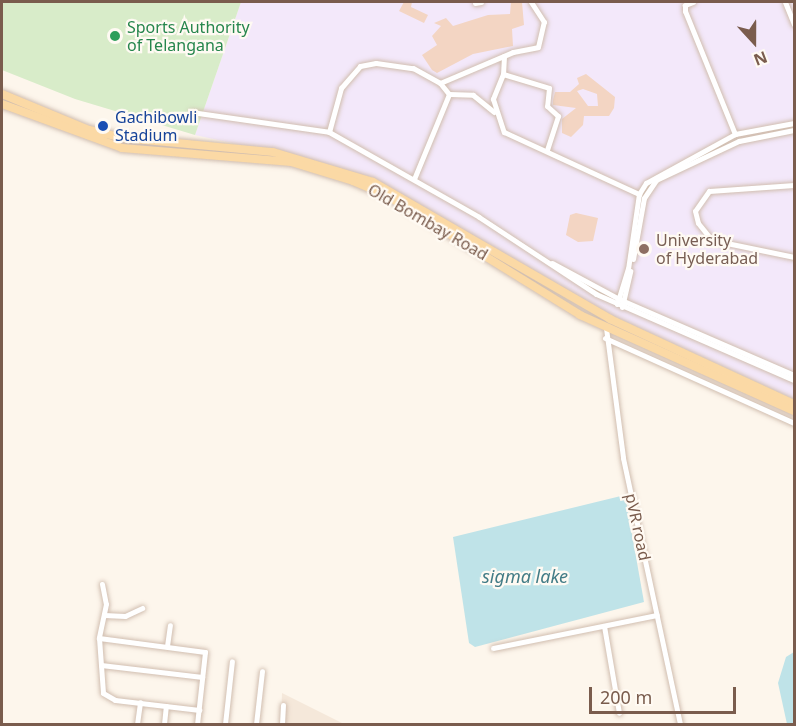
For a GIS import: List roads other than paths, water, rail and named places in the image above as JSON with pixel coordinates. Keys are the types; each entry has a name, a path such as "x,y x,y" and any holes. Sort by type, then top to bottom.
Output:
{"main road":[{"name":"Old Bombay Road","path":"2,94 100,133 273,152 373,182 610,319 795,404"},
{"name":"Old Bombay Road","path":"2,104 122,148 291,162 353,181 386,195 606,328 795,411"}],"street":[{"path":"440,83 542,42 544,22 531,2"},
{"path":"693,2 685,5 685,12 735,134"},
{"path":"785,2 795,24"},
{"path":"504,56 503,74 492,99 494,112 504,132 639,194"},
{"path":"329,132 341,88 360,66 376,63 413,68 440,83 450,94 473,95 494,112"},
{"path":"503,74 549,88 547,106 558,116 547,150"},
{"path":"414,179 450,94"},
{"path":"191,112 329,132 414,179 551,263 621,302 795,380"},
{"path":"621,302 639,194 657,175 735,134 795,123"},
{"path":"621,302 644,198 656,180 739,141 795,130"},
{"path":"795,185 710,191 695,211 712,240 795,257"},
{"path":"621,302 795,375"},
{"name":"pVR road","path":"606,328 605,338 623,458 680,724"},
{"path":"605,338 795,423"},
{"path":"102,584 104,615 99,638 103,693 140,702 199,710"},
{"path":"104,615 125,616 142,608"},
{"path":"493,648 657,615"},
{"path":"167,646 170,626"},
{"path":"604,626 619,713"},
{"path":"99,638 204,652 197,724"},
{"path":"225,724 232,661"},
{"path":"101,665 202,677"},
{"path":"256,724 262,671"},
{"path":"137,724 140,702"},
{"path":"282,724 283,705"},
{"path":"164,724 166,706"}],"water":[{"name":"sigma lake","path":"625,495 644,602 475,647 469,643 453,537"},
{"path":"794,652 794,724 787,724 778,683 786,657"}],"place":[{"name":"Sports Authority of Telangana","path":"115,36"},
{"name":"Gachibowli Stadium","path":"103,126"},
{"name":"University of Hyderabad","path":"644,249"}]}
